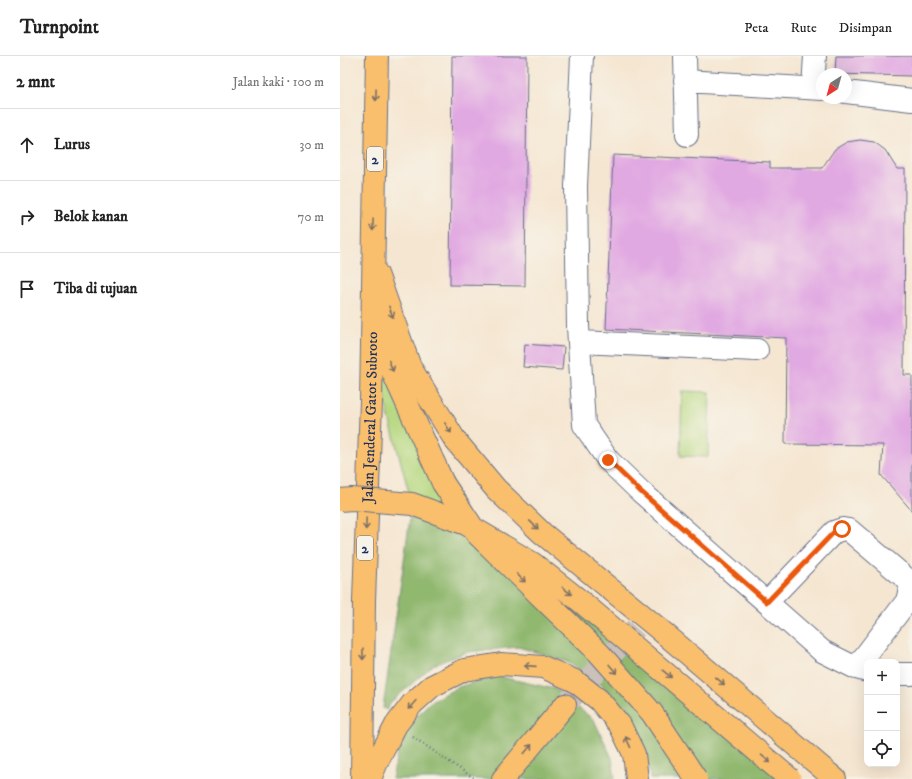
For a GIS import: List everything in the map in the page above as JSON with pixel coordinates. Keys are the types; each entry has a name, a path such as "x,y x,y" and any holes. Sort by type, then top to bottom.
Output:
{"highway":[{"name":"Jalan Jenderal Gatot Subroto","path":"362,779 364,601 370,400 376,56"},
{"path":"373,262 410,367 455,440 496,489 542,532 659,629 835,779"},
{"path":"371,317 395,377 443,483 477,534 599,653 652,713 696,779"},
{"path":"340,500 352,499 412,504 466,524 532,563 584,604 790,779"},
{"path":"636,628 644,624 659,629"},
{"path":"370,779 396,725 412,704 432,686 464,670 501,664 543,667 575,681 599,700 620,725 634,754 637,779"},
{"path":"503,779 565,705"}],"lane":[{"path":"582,56 576,186 579,342 584,425 608,460 640,491 822,651 862,670 908,601 911,585 909,581 849,530 842,529 834,532 767,602"},
{"path":"685,56 687,135"},
{"path":"815,56 816,68"},
{"path":"685,81 816,89"},
{"path":"852,93 912,100"},
{"path":"579,342 757,350"},
{"path":"900,674 912,674"}],"path":[{"path":"396,725 476,779"}],"green space":[{"path":"371,317 473,528 412,504 388,414"},
{"path":"682,391 710,392 708,457 680,456"},
{"path":"412,504 466,524 790,779 650,779 636,729 622,707 603,686 567,662 518,647 467,652 433,665 391,702 387,710 383,708"},
{"path":"497,676 555,689 562,695 491,779 392,779 397,755 410,724 429,703 458,687"},
{"path":"576,706 594,720 612,758 615,779 516,779"}],"building":[{"path":"452,56 527,56 525,286 450,285"},
{"path":"836,56 912,56 912,76 852,74 852,68 835,68"},
{"path":"860,140 874,142 885,150 897,169 905,169 904,375 912,375 912,511 881,475 883,445 785,444 786,338 606,329 613,155 770,162 770,168 822,168 835,149 847,142"},
{"path":"525,344 564,347 562,370 523,367"}],"tunnel":[{"path":"565,705 636,628"}],"route":[{"path":"608,460 640,491 767,602 834,532 838,529 842,529"}]}
